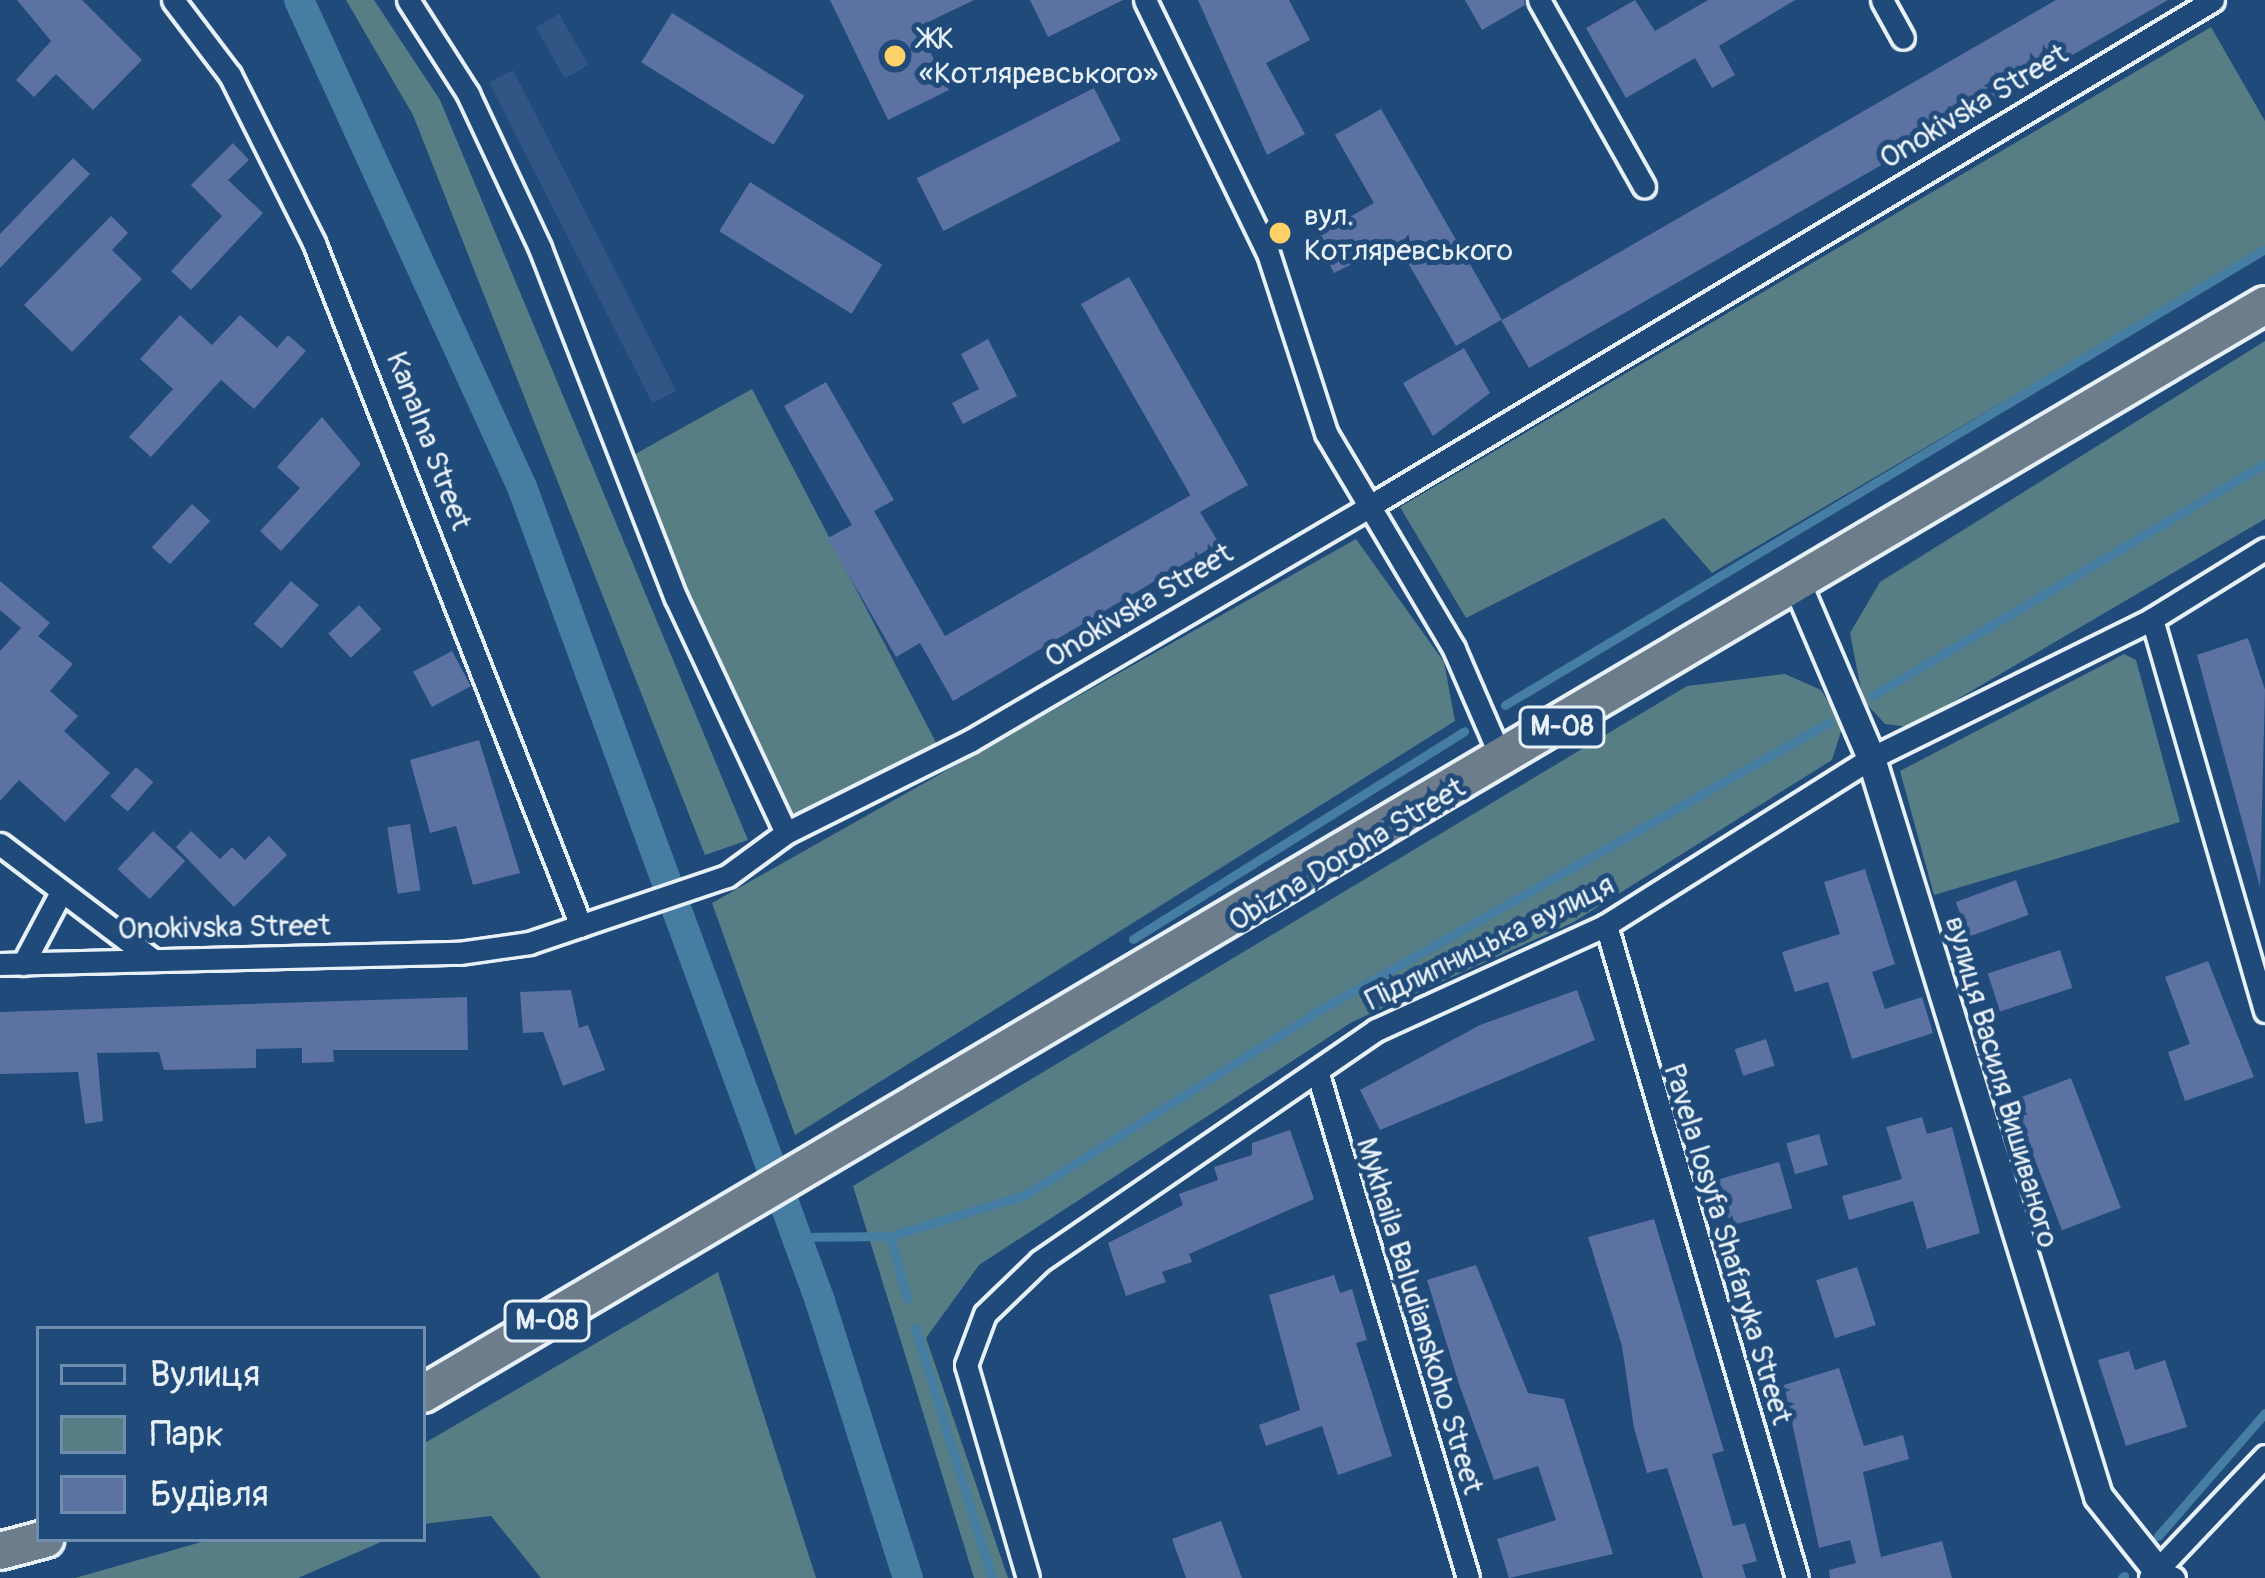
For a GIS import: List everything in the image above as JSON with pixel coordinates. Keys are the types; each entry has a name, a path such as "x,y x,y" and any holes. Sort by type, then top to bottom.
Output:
{"highway":[{"name":"Obizna Doroha Street","path":"426,1392 1504,762 1796,582 2265,305"},
{"path":"0,1551 36,1541"}],"street":[{"name":"Kanalna Street","path":"173,0 230,75 314,243 581,926"},
{"path":"408,0 468,94 540,248 684,618 786,833"},
{"path":"1145,0 1268,253 1326,433 1363,510 1454,649 1504,762"},
{"path":"1539,0 1644,186"},
{"path":"1882,0 1903,38"},
{"name":"Onokivska Street","path":"12,964 460,953 619,916 727,876 786,833 970,742 2213,0"},
{"name":"Підлипницька вулиця","path":"1028,1578 966,1384 972,1342 986,1314 1040,1261 1376,1030 1606,925 1870,758 2152,619 2265,549"},
{"name":"вулиця Василя Вишиваного","path":"1796,582 1870,758 2098,1496 2161,1575"},
{"path":"2152,619 2265,1011"},
{"path":"0,844 60,894 152,958"},
{"path":"12,964 60,894"},
{"name":"Pavela Iosyfa Shafaryka Street","path":"1606,925 1797,1578"},
{"name":"Mykhaila Baludianskoho Street","path":"1317,1071 1468,1578"},
{"path":"2161,1575 2265,1456"}],"shaded area":[{"path":"559,14 588,65 565,79 536,28"},
{"path":"513,70 676,391 652,403 489,82"}],"green space":[{"path":"346,0 374,0 440,100 748,840 705,855 413,115"},
{"path":"2211,27 2265,121 2265,248 1712,573 1664,518 1466,618 1400,507"},
{"path":"2265,341 2265,519 1910,727 1885,724 1863,700 1850,633 1880,582"},
{"path":"752,389 942,754 786,833 628,458"},
{"path":"1356,539 1444,662 1455,721 795,1135 712,903"},
{"path":"2124,654 2136,660 2180,822 1934,895 1900,771"},
{"path":"1785,674 1821,690 1843,725 1832,760 1572,923 1352,1022 979,1265 926,1338 1008,1578 974,1578 853,1186 1687,686"},
{"path":"718,1272 816,1578 541,1578 491,1516 426,1524 426,1442"},
{"path":"201,1542 381,1542 298,1578 75,1578"}],"building":[{"path":"17,0 82,0 142,60 93,110 56,74 34,97 16,80 51,41"},
{"name":"ЖК «Котляревського»","path":"830,0 974,0 918,27 949,90 888,120"},
{"name":"ЖК «Котляревського»","path":"1030,0 1123,0 1048,37"},
{"path":"1198,0 1289,0 1310,40 1266,63 1305,134 1267,155"},
{"path":"1465,0 1524,0 1525,5 1482,30"},
{"path":"1635,0 1655,31 1708,0 1795,0 1719,46 1735,75 1712,88 1695,58 1626,98 1586,28"},
{"path":"2056,0 2168,0 1529,368 1501,320 1456,346 1396,242 1334,273 1315,237 1374,203 1335,135 1381,109 1502,320"},
{"path":"672,13 804,96 774,145 641,62"},
{"path":"1094,88 1121,141 943,231 917,178"},
{"path":"233,143 249,160 228,180 263,213 191,290 171,271 222,216 191,185"},
{"path":"73,158 90,174 0,268 0,234"},
{"path":"750,182 882,265 852,314 719,231"},
{"path":"111,216 128,233 112,250 142,279 72,352 24,305"},
{"path":"1129,277 1248,485 1200,512 1219,543 953,701 920,643 896,657 843,565 828,538 852,525 784,406 826,382 894,500 874,511 945,636 1190,495 1081,304"},
{"path":"180,315 212,345 240,315 277,348 288,335 306,351 254,409 221,380 151,457 129,437 173,389 140,359"},
{"path":"988,339 1017,396 963,424 952,403 979,389 961,354"},
{"path":"1464,348 1490,393 1433,436 1403,383"},
{"path":"322,417 361,464 281,551 260,531 300,488 277,467"},
{"path":"192,504 210,521 170,564 152,547"},
{"path":"0,581 50,623 38,636 73,664 50,691 78,716 64,731 110,773 65,822 19,780 0,801 0,651 21,628 0,610"},
{"path":"291,581 319,605 282,648 254,624"},
{"path":"359,605 382,629 351,658 328,634"},
{"path":"2248,638 2265,690 2260,887 2197,655"},
{"path":"452,651 471,686 432,707 413,672"},
{"path":"479,740 520,873 473,885 456,826 430,833 410,760"},
{"path":"136,767 153,782 128,812 110,796"},
{"path":"410,824 420,890 398,894 387,828"},
{"path":"153,831 185,861 150,899 118,869"},
{"path":"191,831 220,859 232,847 245,860 269,836 287,855 234,907 176,847"},
{"path":"1865,869 1895,964 1872,972 1885,1009 1922,997 1933,1033 1852,1059 1828,982 1795,992 1782,952 1840,934 1824,882"},
{"path":"2016,880 2029,915 1969,937 1956,902"},
{"path":"2060,950 2072,988 2000,1012 1988,973"},
{"path":"2208,961 2254,1077 2185,1101 2168,1052 2190,1044 2165,977"},
{"path":"571,990 579,1028 588,1025 605,1070 563,1086 543,1032 523,1033 520,992"},
{"path":"1577,990 1595,1040 1380,1130 1360,1090 1480,1025"},
{"path":"467,997 468,1050 333,1050 334,1062 302,1063 302,1048 256,1049 256,1068 164,1070 159,1052 97,1053 103,1121 85,1124 78,1072 0,1074 0,1012"},
{"path":"1766,1039 1775,1066 1743,1076 1735,1049"},
{"path":"2071,1078 2121,1208 2062,1230 2012,1101"},
{"path":"1922,1117 1927,1134 1952,1127 1980,1233 1927,1249 1913,1201 1849,1220 1842,1196 1902,1179 1886,1127"},
{"path":"1290,1130 1314,1199 1189,1254 1192,1262 1162,1272 1166,1282 1126,1296 1108,1243 1183,1205 1179,1194 1218,1180 1214,1167 1252,1155 1252,1143"},
{"path":"1819,1134 1828,1165 1795,1174 1786,1143"},
{"path":"1779,1162 1792,1208 1729,1226 1716,1180"},
{"path":"1654,1219 1724,1451 1712,1454 1733,1526 1745,1523 1757,1561 1742,1565 1746,1578 1703,1578 1667,1468 1647,1473 1634,1428 1622,1346 1588,1237"},
{"path":"1476,1265 1528,1393 1564,1399 1613,1554 1509,1578 1497,1539 1556,1520 1538,1466 1494,1480 1460,1387 1427,1280"},
{"path":"1857,1267 1876,1325 1835,1338 1816,1280"},
{"path":"1334,1275 1340,1293 1352,1289 1367,1340 1356,1343 1392,1456 1338,1475 1322,1426 1266,1446 1259,1425 1300,1410 1269,1295"},
{"path":"2129,1351 2135,1370 2165,1360 2187,1427 2126,1446 2098,1360"},
{"path":"1839,1368 1864,1446 1903,1435 1909,1459 1863,1472 1881,1557 1942,1541 1952,1578 1830,1578 1829,1570 1856,1563 1850,1540 1819,1548 1784,1385"},
{"path":"1221,1521 1242,1578 1186,1578 1172,1539"}],"waterway":[{"path":"299,0 522,487 820,1301 908,1578"},
{"path":"1505,705 2265,249"},
{"path":"1872,696 2265,464"},
{"path":"796,1237 890,1236 1025,1195 1313,1014 1828,723"},
{"path":"1133,939 1464,731"},
{"path":"890,1236 907,1299"},
{"path":"915,1328 992,1578"},
{"path":"2158,1536 2265,1413"}],"place":[{"name":"ЖК «Котляревського»","path":"895,56"},
{"name":"вул. Котляревського","path":"1280,233"}]}
